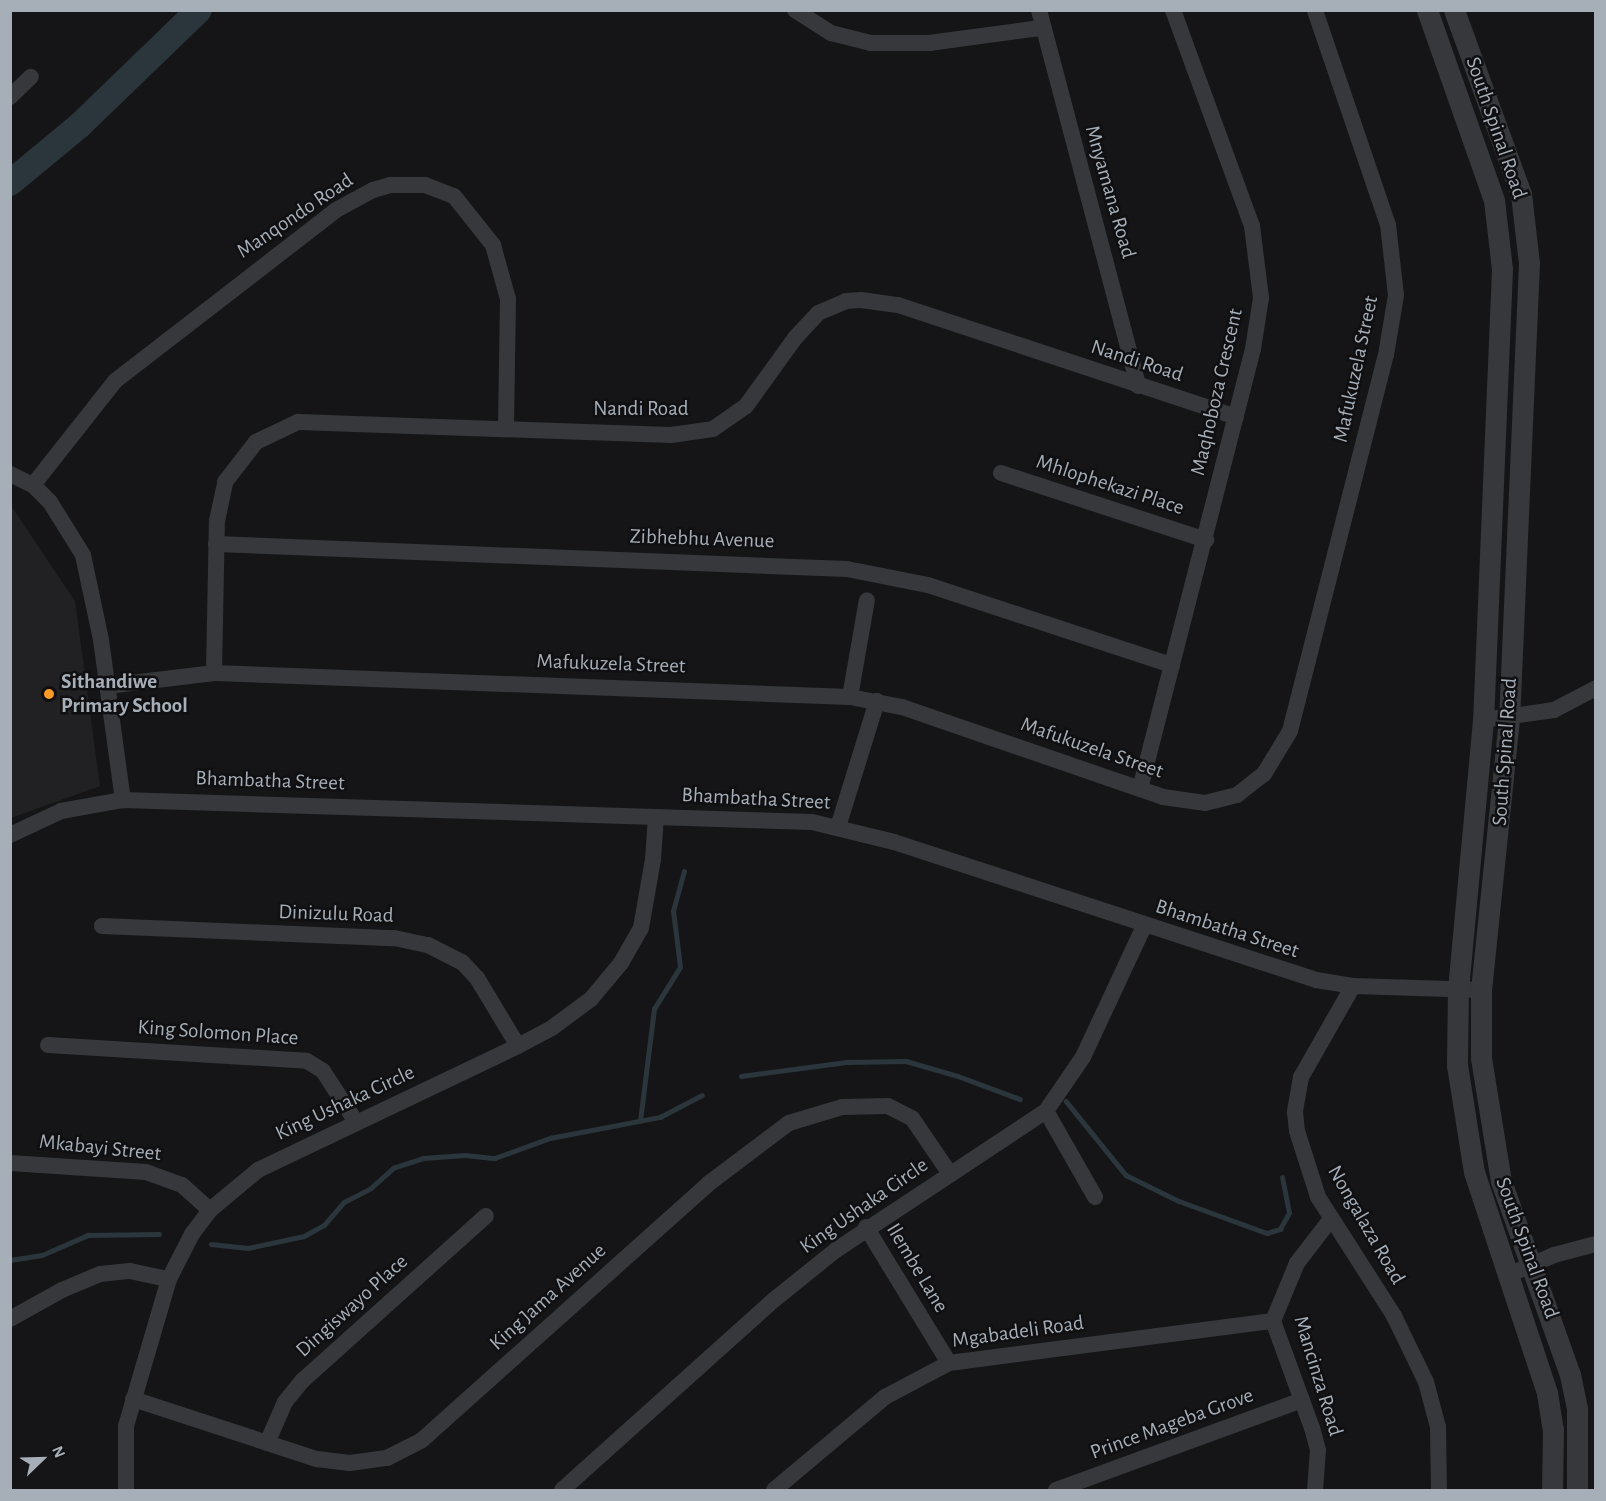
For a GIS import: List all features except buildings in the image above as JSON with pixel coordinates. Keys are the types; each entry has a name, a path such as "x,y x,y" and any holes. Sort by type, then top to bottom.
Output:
{"street":[{"path":"795,10 831,33 892,45 1041,28"},
{"name":"Mnyamana Road","path":"1038,10 1041,28 1129,342 1138,386"},
{"name":"Maqhoboza Crescent","path":"1140,789 1206,540 1259,319 1258,255 1241,194 1173,10"},
{"name":"Mafukuzela Street","path":"107,686 214,673 850,697 877,701 1140,789 1188,802 1220,801 1251,786 1283,747 1323,609 1386,356 1396,295 1388,225 1315,10"},
{"name":"South Spinal Road","path":"1427,10 1483,164 1499,233 1502,321 1483,720 1458,990 1456,1033 1461,1101 1474,1172 1547,1393 1553,1429 1552,1491"},
{"name":"South Spinal Road","path":"1454,10 1521,195 1526,225 1529,304 1509,719 1481,990 1480,1058 1490,1134 1509,1209 1570,1375 1577,1409 1577,1491"},
{"path":"10,96 31,77"},
{"name":"Manqondo Road","path":"33,485 121,375 336,210 372,190 391,185 425,185 454,196 493,245 508,299 506,428"},
{"name":"Nandi Road","path":"214,673 218,502 233,466 256,442 287,425 309,421 671,435 713,429 746,406 795,338 818,313 846,301 898,305 1236,417"},
{"name":"Mhlophekazi Place","path":"1001,473 1206,540"},
{"path":"10,474 33,485 64,520 83,555 107,686 123,800"},
{"name":"Zibhebhu Avenue","path":"216,544 847,569 928,585 1172,665"},
{"path":"850,697 867,600"},
{"path":"1483,720 1509,719 1554,710 1596,688"},
{"path":"838,826 877,701"},
{"name":"Bhambatha Street","path":"10,835 61,811 123,800 812,822 838,826 1300,976 1353,986 1481,990"},
{"name":"King Ushaka Circle","path":"126,1491 124,1445 133,1399 169,1279 192,1234 210,1210 258,1170 518,1046 553,1027 591,999 633,945 647,906 656,817"},
{"name":"Dinizulu Road","path":"102,926 394,938 420,942 441,949 462,962 484,987 518,1046"},
{"name":"King Ushaka Circle","path":"562,1491 775,1299 866,1227 1046,1111 1083,1057 1144,926"},
{"name":"Nongalaza Road","path":"1353,986 1301,1077 1295,1112 1308,1173 1331,1219 1394,1316 1426,1382 1438,1427 1439,1491"},
{"name":"King Solomon Place","path":"48,1045 307,1061 327,1077 356,1122"},
{"name":"King Jama Avenue","path":"133,1399 317,1459 350,1463 387,1458 413,1447 708,1184 774,1133 805,1116 873,1105 902,1111 922,1129 950,1174"},
{"path":"1046,1111 1095,1197"},
{"name":"Mkabayi Street","path":"10,1162 146,1172 182,1185 210,1210"},
{"name":"Dingiswayo Place","path":"267,1443 285,1402 302,1381 486,1216"},
{"name":"Mancinza Road","path":"1315,1491 1317,1450 1302,1400 1273,1321 1297,1263 1331,1219"},
{"name":"Ilembe Lane","path":"866,1227 949,1364"},
{"path":"1508,1275 1530,1265 1596,1244"},
{"path":"10,1319 62,1290 100,1274 130,1271 169,1279"},
{"name":"Mgabadeli Road","path":"774,1491 885,1397 949,1364 1273,1321"},
{"name":"Prince Mageba Grove","path":"1056,1491 1302,1400"}],"shaded area":[{"name":"Sithandiwe Primary School","path":"10,504 75,601 100,786 11,818"}],"waterway":[{"path":"10,183 80,125 199,10"},
{"path":"640,1121 654,1009 680,967 673,911 684,871"},
{"path":"741,1076 848,1062 906,1061 958,1076 1020,1099"},
{"path":"211,1244 248,1248 304,1236 324,1225 344,1202 371,1188 393,1168 423,1158 465,1155 495,1158 550,1138 660,1117 702,1095"},
{"path":"1066,1101 1126,1175 1179,1201 1267,1233 1280,1229 1289,1213 1282,1178"},
{"path":"10,1260 42,1255 88,1235 159,1234"}],"place":[{"name":"Sithandiwe Primary School","path":"49,694"}]}
